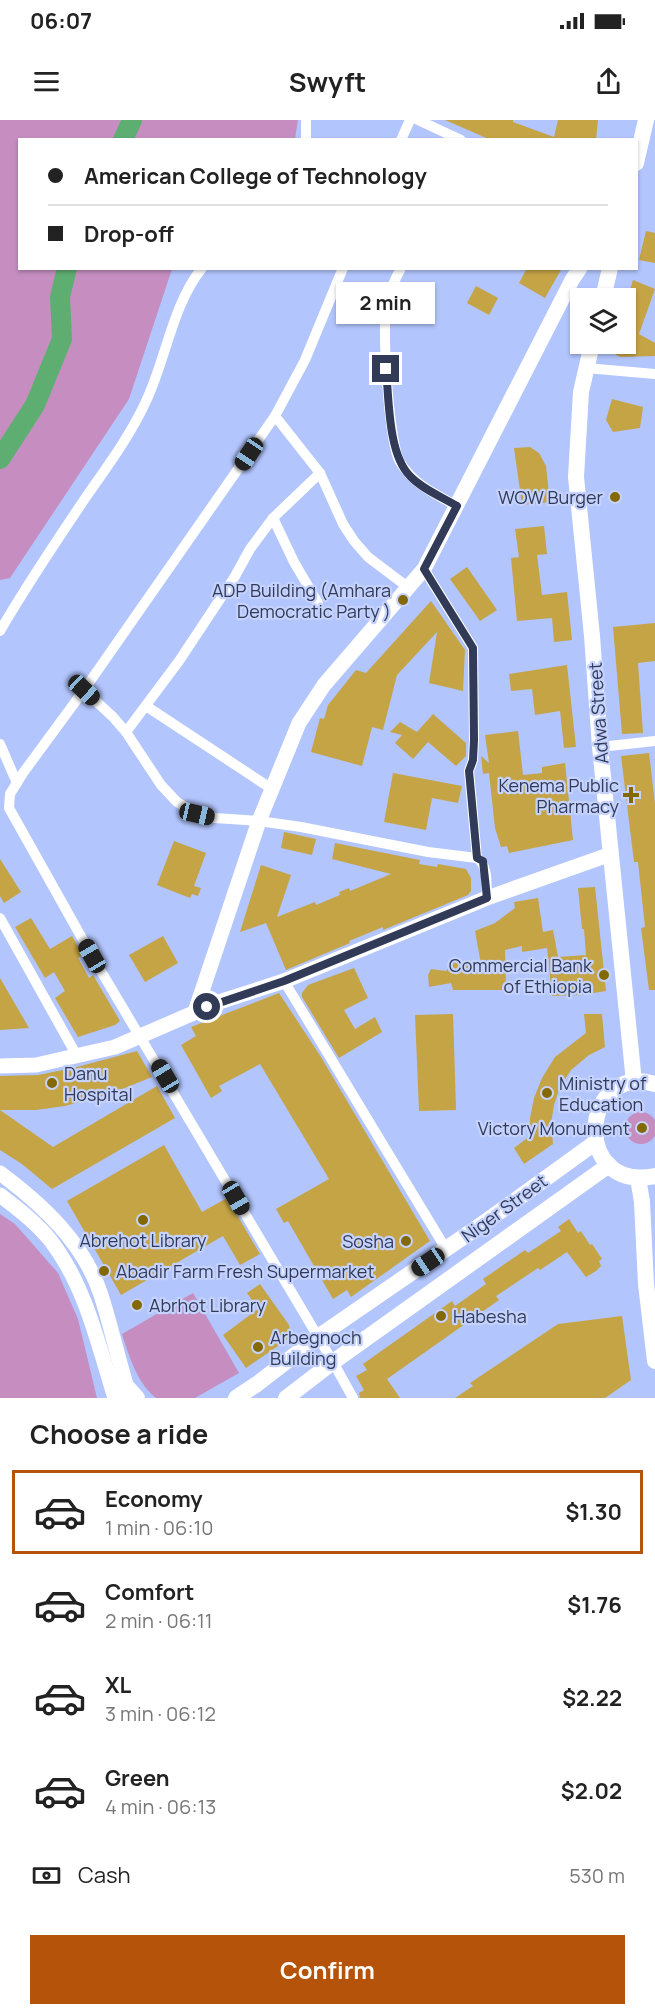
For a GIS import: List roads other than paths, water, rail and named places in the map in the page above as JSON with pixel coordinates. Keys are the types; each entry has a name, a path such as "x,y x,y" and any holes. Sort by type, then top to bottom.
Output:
{"main road":[{"path":"638,154 646,120"},
{"path":"605,288 610,270"},
{"name":"Adwa Street","path":"590,354 581,392 576,477 592,636 600,747 634,1082"},
{"path":"655,1084 634,1082 621,1086 609,1094 595,1118 594,1132 596,1142 609,1165 622,1173 647,1177 642,1202 646,1284 655,1361"},
{"name":"Niger Street","path":"236,1398 318,1337 446,1250 596,1142"},
{"name":"Niger Street","path":"286,1398 609,1165"}],"street":[{"path":"306,120 306,138"},
{"path":"402,138 410,120"},
{"path":"418,120 457,138"},
{"path":"0,631 30,579 120,448 147,399 177,317 194,278 200,270"},
{"path":"342,270 305,360 275,416 17,783 10,794 9,808 87,946 353,1398"},
{"path":"400,270 386,304 384,346 390,414 398,459 409,476 423,487 457,506"},
{"path":"195,1012 259,821 299,723 324,685 424,569 579,270"},
{"path":"586,368 655,374"},
{"path":"275,416 320,473 343,524 354,541 368,557 409,588"},
{"path":"126,732 179,661 234,578 250,549 273,518 320,473"},
{"path":"273,518 294,562 318,603"},
{"path":"424,569 473,648 474,740 473,760 469,771 477,858"},
{"path":"84,690 126,732 160,785 177,802 197,814 301,827 428,852 477,858 483,861 487,898"},
{"path":"146,706 272,789"},
{"path":"600,747 655,741"},
{"path":"0,744 17,783"},
{"path":"0,1066 36,1065 115,1047 219,1002 284,981 487,898 611,854"},
{"path":"0,918 76,1056"},
{"path":"284,981 446,1250"},
{"path":"0,1173 37,1202 64,1229 83,1257 100,1293 123,1396"},
{"path":"0,1195 26,1215 50,1239 78,1286 123,1396"},
{"path":"26,1215 37,1202"}],"waterway":[{"path":"124,138 132,120"},
{"path":"0,459 35,405 62,339 60,297 67,270"}],"place":[{"name":"WOW Burger","path":"615,497"},
{"name":"ADP Building (Amhara Democratic Party )","path":"403,600"},
{"name":"Kenema Public Pharmacy","path":"631,795"},
{"name":"Commercial Bank of Ethiopia","path":"604,975"},
{"name":"Danu Hospital","path":"52,1083"},
{"name":"Ministry of Education","path":"547,1093"},
{"name":"Victory Monument","path":"642,1128"},
{"name":"Abrehot Library","path":"143,1220"},
{"name":"Sosha","path":"406,1241"},
{"name":"Abadir Farm Fresh Supermarket","path":"104,1271"},
{"name":"Abrhot Library","path":"137,1305"},
{"name":"Habesha","path":"441,1316"},
{"name":"Arbegnoch Building","path":"258,1347"}]}
